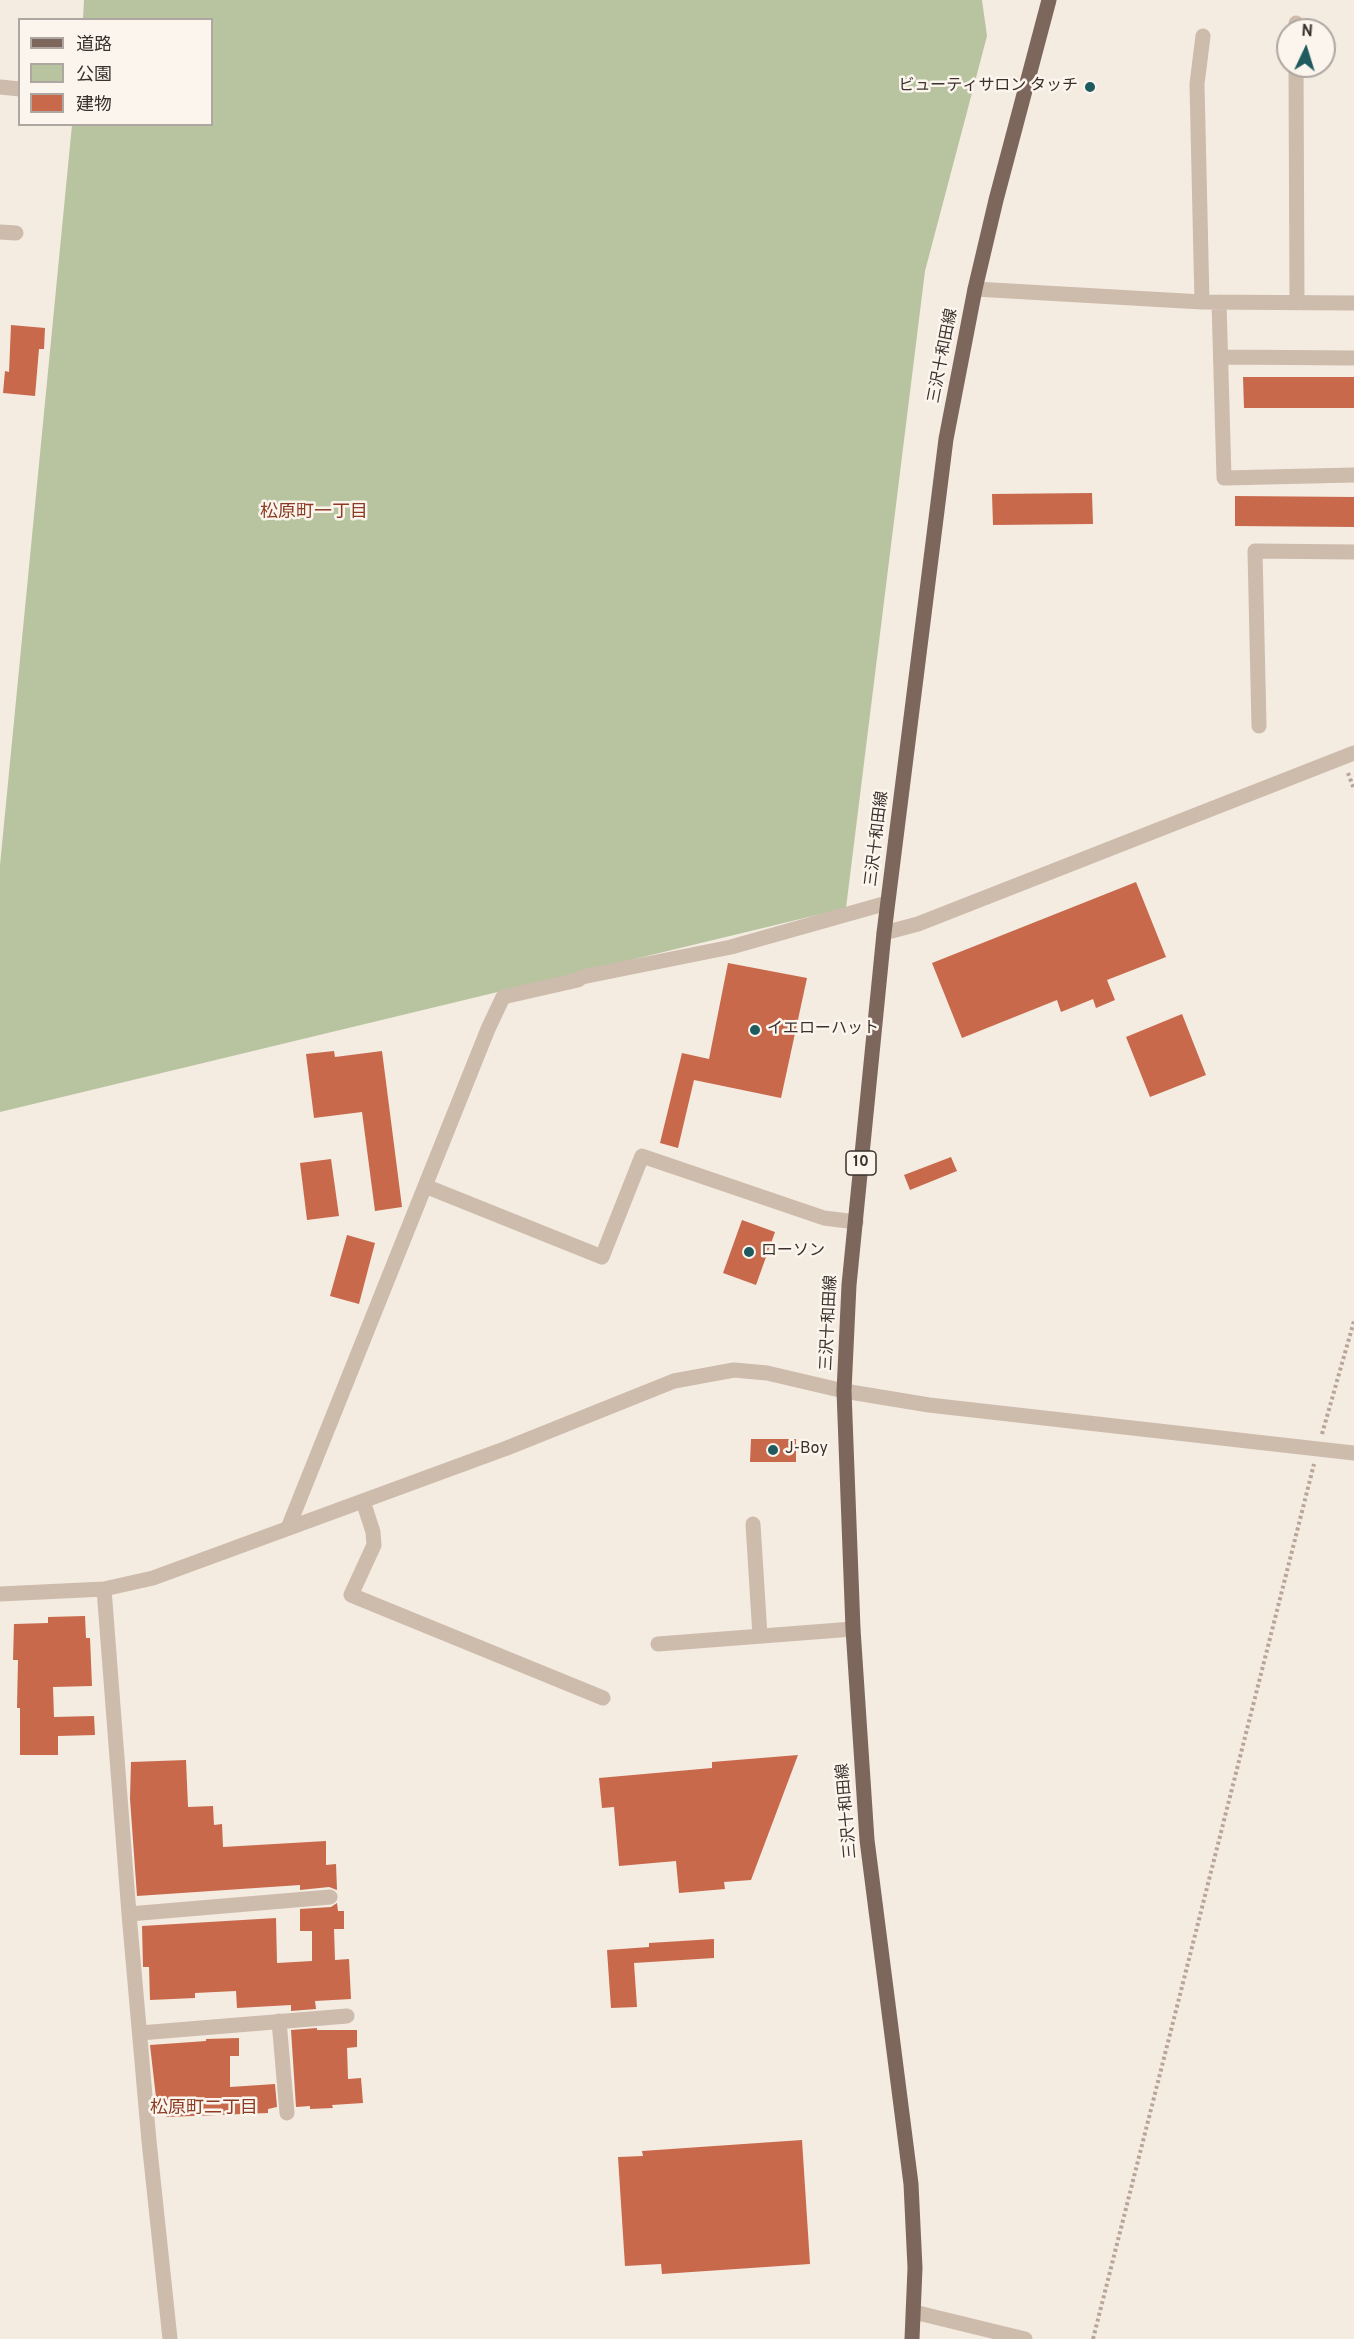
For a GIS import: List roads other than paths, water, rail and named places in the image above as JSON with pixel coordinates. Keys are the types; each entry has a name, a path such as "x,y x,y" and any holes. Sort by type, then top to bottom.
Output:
{"main road":[{"name":"三沢十和田線","path":"912,2339 915,2268 911,2184 867,1840 853,1629 844,1390 849,1286 887,903 946,439 975,290 996,200 1049,0"}],"street":[{"path":"1202,302 1197,84 1203,36"},
{"path":"1296,78 1297,303"},
{"path":"0,87 18,88"},
{"path":"0,232 16,233"},
{"path":"975,290 1202,302 1354,303"},
{"path":"1219,302 1224,478 1354,475"},
{"path":"1221,357 1354,358"},
{"path":"1259,726 1255,551 1354,552"},
{"path":"884,933 918,924 1354,753"},
{"path":"288,1528 503,997 578,980 582,977 731,947 887,903"},
{"path":"425,1186 602,1257 642,1156 824,1218 856,1222"},
{"path":"0,1594 104,1589 153,1578 507,1448 684,1378 734,1370 767,1373 929,1405 1354,1453"},
{"path":"363,1500 373,1532 374,1545 351,1595 603,1698"},
{"path":"753,1524 760,1636"},
{"path":"104,1589 129,1914 149,2141 170,2339"},
{"path":"658,1644 853,1629"},
{"path":"129,1914 330,1897"},
{"path":"140,2033 347,2016"},
{"path":"279,2021 287,2113"},
{"path":"914,2313 1025,2339"}],"place":[{"name":"ビューティサロン タッチ","path":"1090,87"},
{"name":"イエローハット","path":"755,1030"},
{"name":"ローソン","path":"749,1252"},
{"name":"J-Boy","path":"773,1450"}],"district":[{"name":"松原町一丁目","path":"314,513"},
{"name":"松原町二丁目","path":"204,2109"}]}
